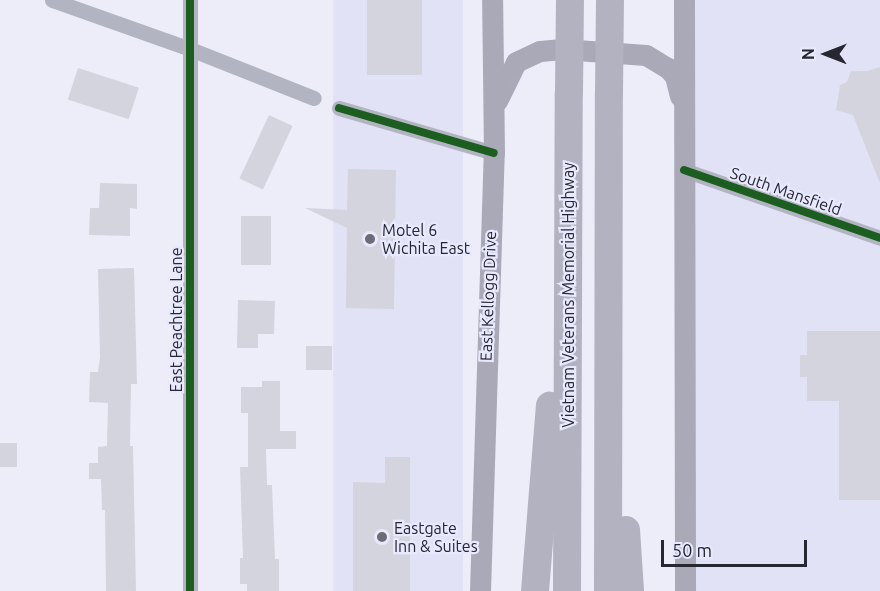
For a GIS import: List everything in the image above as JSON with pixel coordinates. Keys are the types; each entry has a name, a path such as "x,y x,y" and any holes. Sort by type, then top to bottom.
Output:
{"highway":[{"name":"Vietnam Veterans Memorial Highway","path":"567,591 570,0"},
{"path":"608,591 612,92 610,0"},
{"path":"612,92 621,0"},
{"path":"536,591 568,185"},
{"path":"610,273 630,591"}],"main road":[{"name":"East Kellogg Drive","path":"480,591 494,153 492,0"},
{"path":"684,0 685,591"},
{"path":"493,114 501,88 516,62 540,51 562,49 646,55 662,63 675,76 684,108"}],"street":[{"path":"52,0 190,49 314,98"},
{"name":"East Peachtree Lane","path":"190,0 190,591"},
{"path":"339,108 494,153"},
{"name":"South Mansfield","path":"684,170 880,238"}],"shaded area":[{"path":"333,0 463,0 463,591 333,591"},
{"path":"694,0 880,0 880,591 694,591"}],"building":[{"path":"367,0 422,0 422,75 367,75"},
{"path":"880,67 879,181 853,115 836,110 840,85 847,82 851,71 868,71"},
{"path":"78,68 139,88 129,119 68,99"},
{"path":"269,115 293,126 263,189 239,178"},
{"path":"348,169 396,170 394,309 346,308 347,228 305,208 347,210"},
{"path":"100,183 137,184 137,209 130,208 130,236 89,235 90,208 99,208"},
{"path":"241,216 271,216 271,265 241,265"},
{"path":"134,268 137,384 131,384 130,446 133,446 136,591 106,591 105,510 102,510 101,479 89,479 89,463 98,463 98,447 107,446 108,403 89,402 90,372 98,372 100,357 98,269"},
{"path":"238,300 275,301 274,334 258,334 258,348 237,348"},
{"path":"807,331 880,331 880,500 839,500 839,401 807,401 807,377 800,377 800,355 807,355"},
{"path":"306,346 332,346 332,370 306,370"},
{"path":"262,381 280,381 280,431 296,431 296,449 266,449 267,485 272,485 275,559 279,559 279,591 247,591 247,584 240,584 240,558 243,558 240,467 248,467 248,413 241,413 241,387 262,387"},
{"path":"0,443 17,443 17,467 0,467"},
{"name":"Eastgate Inn & Suites","path":"385,457 410,457 410,591 353,591 353,482 385,483"}],"cycle path":[{"path":"190,0 190,591"},
{"path":"339,108 494,153"},
{"path":"684,170 880,238"}],"place":[{"name":"Motel 6 Wichita East","path":"370,239"},
{"name":"Eastgate Inn & Suites","path":"382,537"}]}
